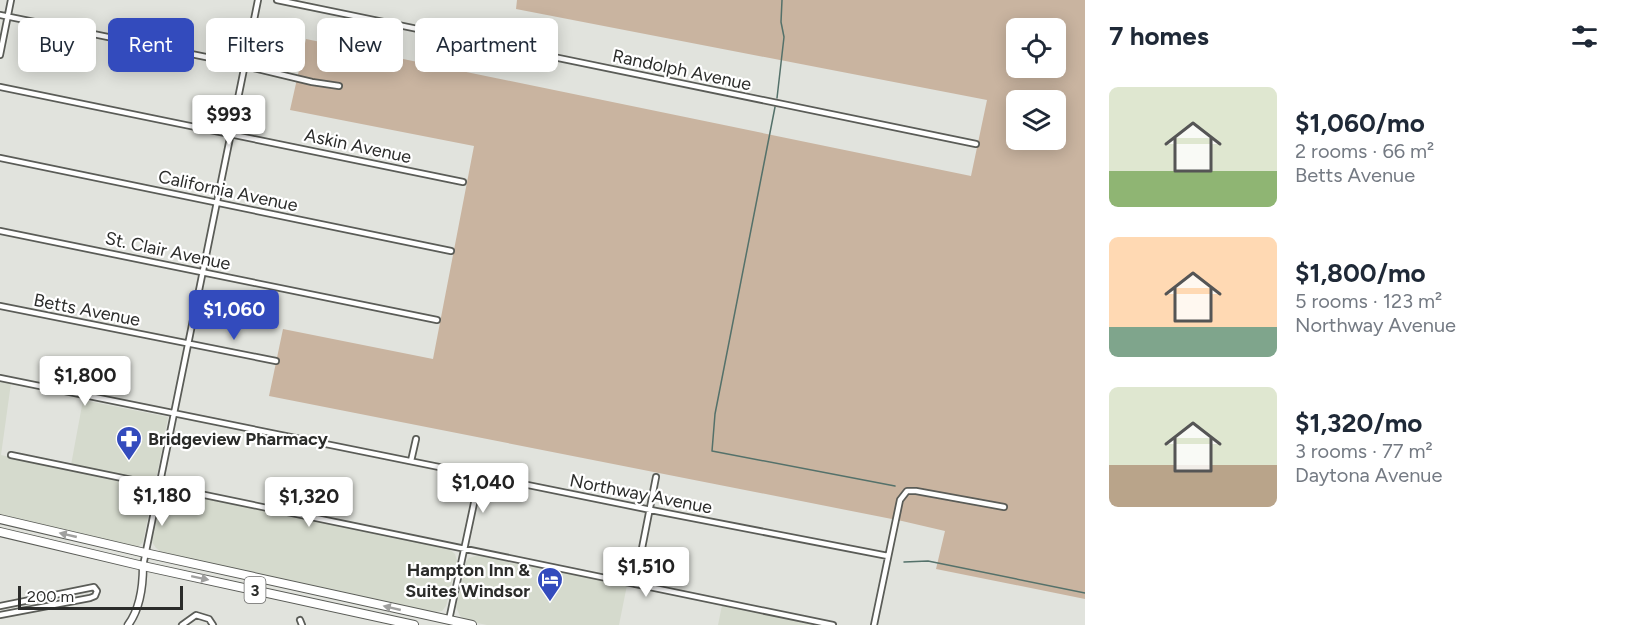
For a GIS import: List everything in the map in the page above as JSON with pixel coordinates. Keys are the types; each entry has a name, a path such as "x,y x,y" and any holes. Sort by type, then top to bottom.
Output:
{"highway":[{"name":"3","path":"0,519 449,623 472,625"},
{"name":"3","path":"0,532 143,566 414,625"}],"street":[{"path":"0,56 11,0"},
{"path":"254,18 258,0"},
{"name":"Randolph Avenue","path":"277,0 976,144"},
{"path":"0,15 206,58"},
{"path":"128,625 137,607 145,554 244,72"},
{"path":"270,72 339,86"},
{"name":"Askin Avenue","path":"0,87 463,182"},
{"name":"California Avenue","path":"0,158 451,251"},
{"name":"St. Clair Avenue","path":"0,231 436,320"},
{"name":"Betts Avenue","path":"0,306 276,361"},
{"name":"Northway Avenue","path":"0,378 888,556"},
{"path":"411,461 416,439"},
{"path":"11,455 833,625"},
{"path":"449,623 480,475"},
{"path":"635,584 656,477"},
{"path":"874,625 900,500 907,490 1004,507"},
{"path":"0,606 91,588 97,591 95,596 0,615"},
{"path":"182,625 196,615 204,616 213,625"}],"shaded area":[{"path":"517,0 1085,0 1085,599 936,569 945,531 269,396 283,329 433,359 474,146 290,110 299,72 305,72 306,39 317,41 317,72 403,72 403,59 415,61 415,72 466,72 971,176 987,100 516,9"},
{"path":"0,381 11,383 1,455 144,486 150,490 152,497 143,542 139,546 133,547 0,514"},
{"path":"83,400 168,417 157,475 148,480 71,465"},
{"path":"167,492 449,549 455,554 457,561 446,606 442,611 435,612 161,552 152,542 161,499"},
{"path":"475,556 627,585 619,625 487,625 467,621 460,616 456,607 466,562"},
{"path":"722,605 806,623 817,625 718,625"}],"waterway":[{"path":"777,98 784,37 781,22 782,0"},
{"path":"775,107 715,414 712,451 895,486"},
{"path":"904,562 928,561 1085,593"}],"place":[{"name":"Bridgeview Pharmacy","path":"129,462"},
{"name":"Hampton Inn & Suites Windsor","path":"550,603"}]}
